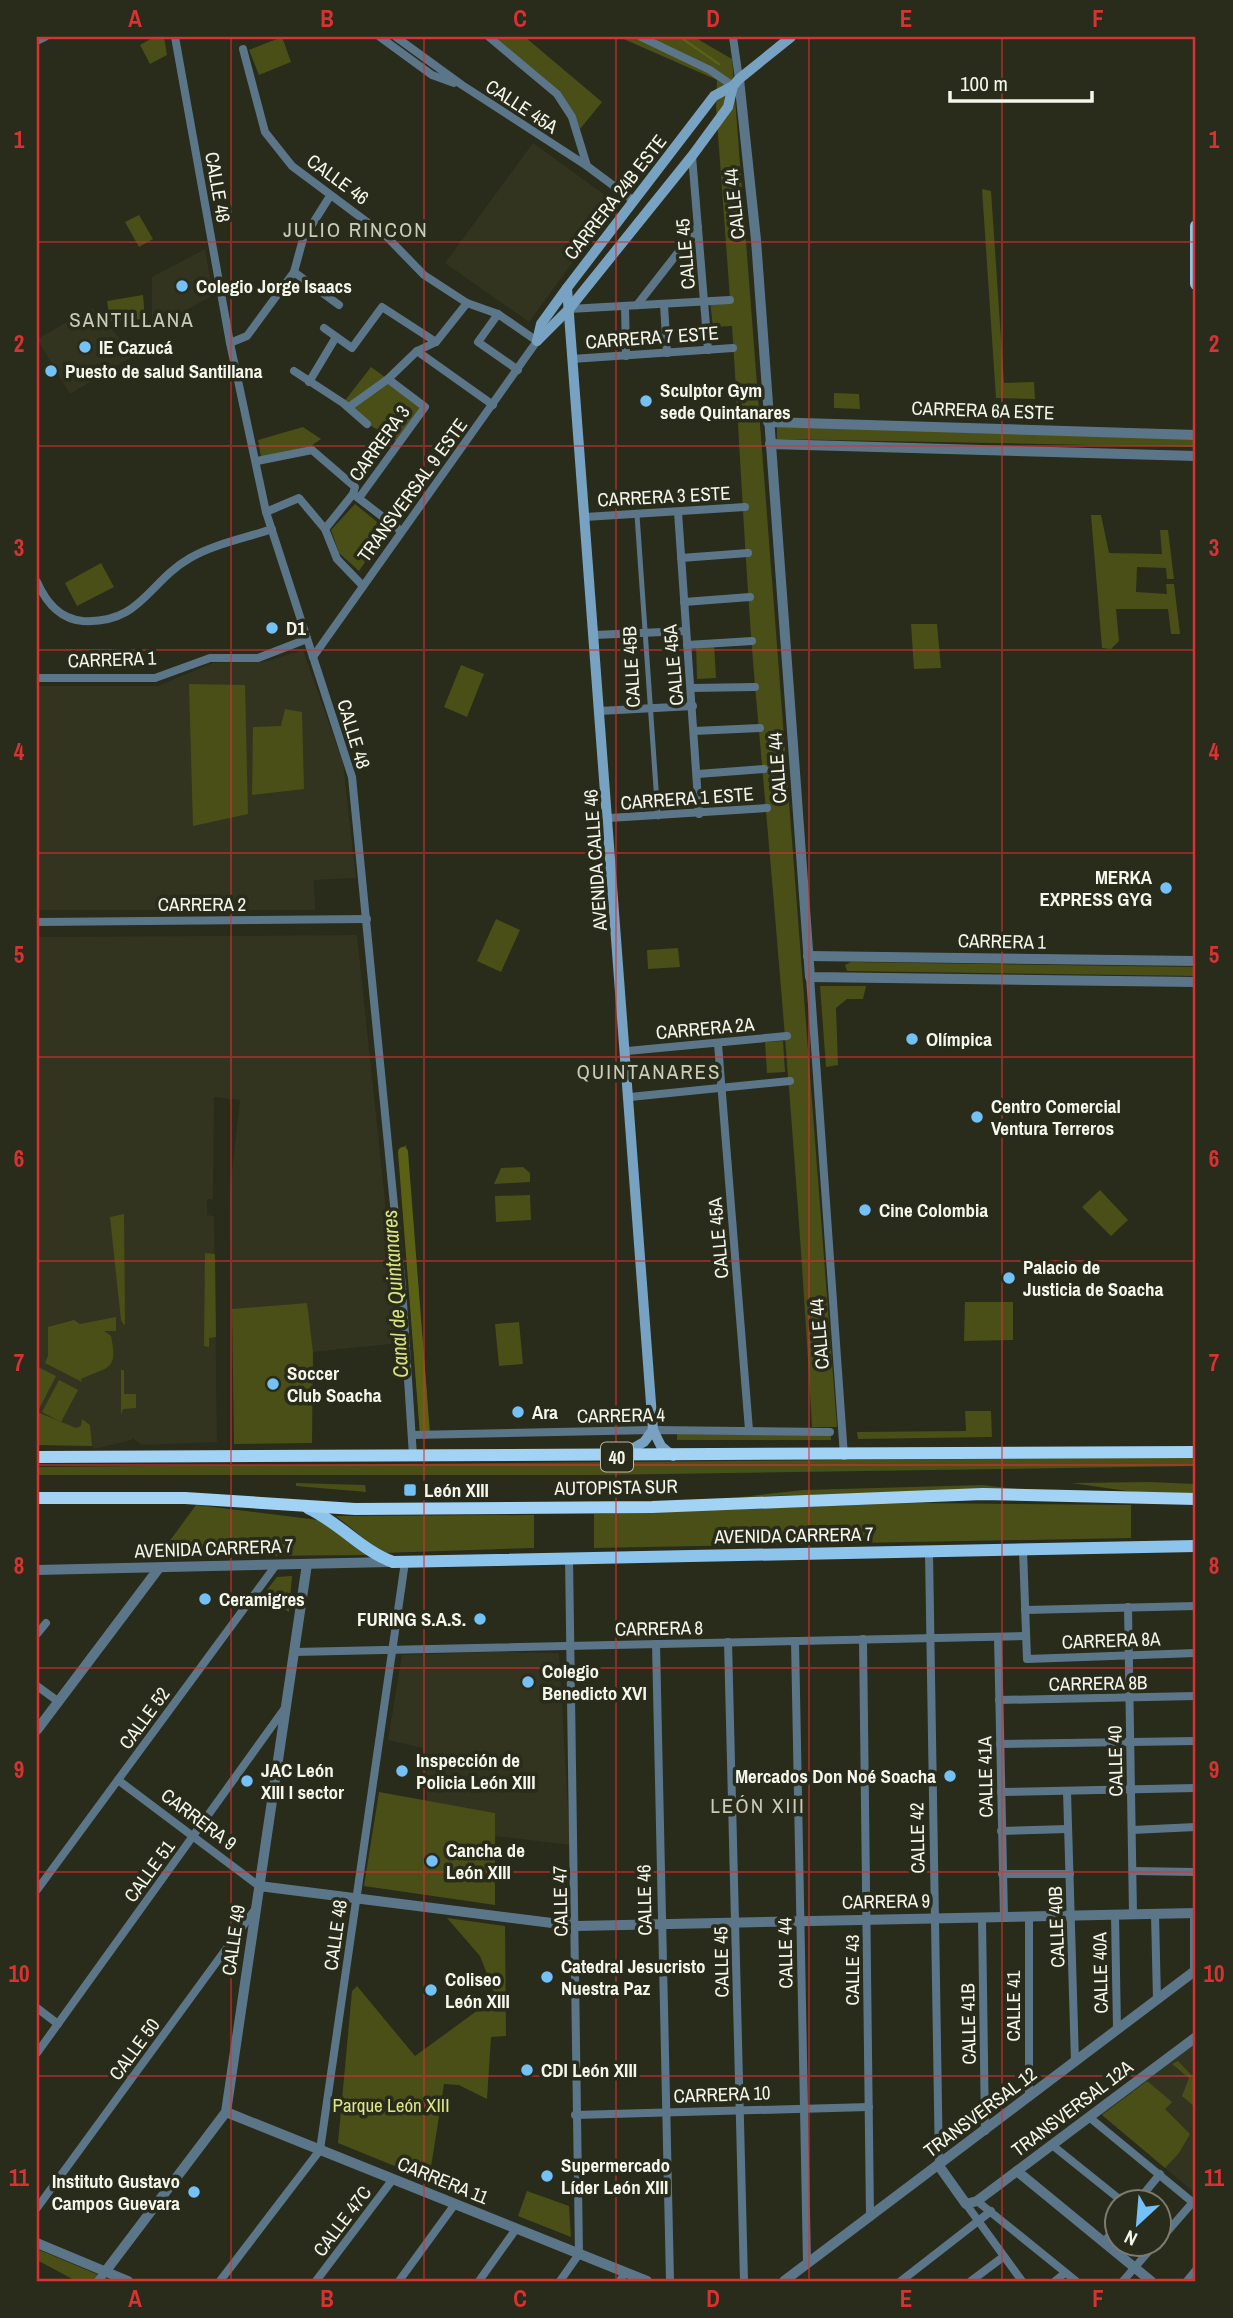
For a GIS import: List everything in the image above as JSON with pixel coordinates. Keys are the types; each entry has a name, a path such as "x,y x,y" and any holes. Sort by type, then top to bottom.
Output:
{"highway":[{"name":"AUTOPISTA SUR","path":"37,1457 615,1457 1196,1452"},
{"name":"AUTOPISTA SUR","path":"37,1498 185,1498 308,1508 652,1507 983,1494 1196,1499"}],"main road":[{"name":"CARRERA 24B ESTE","path":"537,341 541,324 567,288 714,96 736,83 791,37"},
{"path":"537,341 569,309 692,156 728,107 736,83"},
{"path":"1196,226 1196,284"},
{"name":"AVENIDA CALLE 46","path":"567,288 653,1430"},
{"path":"615,1457 640,1444 653,1430 661,1446 673,1456"},
{"path":"308,1508 336,1522 373,1552 399,1562"},
{"name":"AVENIDA CARRERA 7","path":"399,1562 1196,1546"}],"street":[{"path":"37,41 45,37"},
{"name":"CALLE 48","path":"175,37 230,343 257,461 265,512 352,777 402,1287 413,1456"},
{"name":"CALLE 45A","path":"380,37 462,85 587,166 634,201"},
{"name":"CALLE 45A","path":"396,37 435,71"},
{"path":"489,37 557,94 572,117 587,166"},
{"path":"641,37 736,83"},
{"path":"733,37 736,83"},
{"name":"CALLE 46","path":"243,49 265,132 292,166 387,237 424,275 467,303 498,314 537,341"},
{"name":"CALLE 44","path":"736,83 756,240 844,1456"},
{"name":"CALLE 45","path":"692,156 708,350"},
{"path":"230,343 247,336 294,272 303,239 330,196"},
{"path":"637,305 698,227"},
{"path":"294,272 339,305"},
{"path":"569,309 730,300"},
{"path":"349,407 388,379 417,351 436,342 467,303"},
{"path":"664,305 667,353"},
{"path":"625,306 626,356"},
{"path":"324,328 352,348 382,307 436,342"},
{"path":"498,314 478,342 518,370"},
{"path":"309,382 336,337"},
{"name":"TRANSVERSAL 9 ESTE","path":"313,657 537,341"},
{"name":"CARRERA 7 ESTE","path":"572,359 733,348"},
{"path":"417,351 493,405"},
{"path":"294,371 349,407 367,424"},
{"name":"CARRERA 3","path":"325,529 356,496 425,407 388,379"},
{"name":"CARRERA 6A ESTE","path":"768,422 1196,435"},
{"name":"CARRERA 6A ESTE","path":"770,444 1196,456"},
{"path":"257,461 312,450 355,487 356,496 401,531"},
{"path":"265,512 299,498 325,529 337,559 363,586"},
{"name":"CARRERA 3 ESTE","path":"585,517 745,508"},
{"name":"CALLE 45A","path":"678,512 699,814"},
{"name":"CALLE 45B","path":"636,515 658,817"},
{"path":"37,582 48,604 74,620 115,619 136,608 180,564 193,556 272,529"},
{"path":"681,558 748,553"},
{"path":"684,603 750,597"},
{"path":"594,635 686,631"},
{"name":"CARRERA 1","path":"37,678 155,678 210,658 258,658 307,639"},
{"path":"687,645 752,641"},
{"path":"691,688 755,687"},
{"path":"599,711 693,705"},
{"path":"694,731 760,728"},
{"path":"698,774 764,769"},
{"name":"CARRERA 1 ESTE","path":"609,818 767,808"},
{"name":"CARRERA 2","path":"37,922 367,919"},
{"name":"CARRERA 1","path":"808,956 1196,961"},
{"path":"845,957 840,968 845,977"},
{"name":"CARRERA 1","path":"810,977 1196,982"},
{"name":"CARRERA 2A","path":"626,1051 787,1036"},
{"name":"CALLE 45A","path":"718,1044 749,1430"},
{"path":"630,1097 790,1081"},
{"name":"CARRERA 4","path":"412,1435 653,1430 830,1432"},
{"path":"1023,1550 1026,1636"},
{"name":"CALLE 42","path":"929,1552 939,2165"},
{"name":"CALLE 47","path":"569,1558 579,2254"},
{"name":"CALLE 48","path":"220,2281 320,2150 392,1650 399,1562"},
{"name":"AVENIDA CARRERA 7","path":"37,1570 399,1562"},
{"name":"CALLE 49","path":"98,2281 226,2112 307,1564"},
{"name":"CALLE 52","path":"37,1890 276,1565"},
{"path":"37,1730 159,1568"},
{"path":"1025,1609 1196,1606"},
{"name":"CALLE 40","path":"1128,1607 1133,1914"},
{"path":"37,1634 41,1623"},
{"name":"CARRERA 8","path":"294,1652 1026,1636"},
{"name":"CARRERA 8A","path":"1026,1636 1027,1659 1196,1653"},
{"name":"CALLE 41A","path":"998,1637 1004,1917"},
{"name":"CALLE 43","path":"863,1640 870,2217"},
{"name":"CALLE 44","path":"795,1641 807,2264"},
{"name":"CALLE 45","path":"728,1642 744,2281"},
{"name":"CALLE 46","path":"656,1644 664,2113 670,2281"},
{"path":"37,1686 60,1702"},
{"name":"CARRERA 8B","path":"999,1700 1196,1696"},
{"name":"CALLE 51","path":"37,2053 285,1708"},
{"path":"1000,1744 1196,1741"},
{"name":"CARRERA 9","path":"118,1780 259,1885 576,1926 660,1922 1195,1913"},
{"path":"1001,1792 1196,1788"},
{"name":"CALLE 40B","path":"1067,1791 1075,2062"},
{"path":"1132,1830 1196,1827"},
{"path":"1001,1831 1068,1829"},
{"path":"1133,1871 1196,1872"},
{"path":"1002,1874 1070,1874"},
{"name":"CALLE 50","path":"37,2208 256,1908"},
{"path":"1155,1913 1157,2000"},
{"path":"1195,1913 1195,1971"},
{"name":"CALLE 40A","path":"1115,1914 1117,2030"},
{"name":"CALLE 41","path":"1029,1916 1029,2097"},
{"name":"CALLE 41B","path":"982,1917 985,2131"},
{"name":"TRANSVERSAL 12","path":"784,2281 1195,1971"},
{"path":"37,2008 58,2024"},
{"name":"TRANSVERSAL 12A","path":"966,2204 977,2201 1196,2037"},
{"name":"CARRERA 10","path":"575,2115 869,2107"},
{"name":"CARRERA 11","path":"226,2112 579,2254 622,2277 647,2281"},
{"path":"1089,2117 1195,2203 1174,2225"},
{"path":"1052,2145 1105,2188"},
{"path":"939,2165 1022,2281"},
{"path":"1017,2171 1104,2242"},
{"path":"1148,2188 1160,2174"},
{"name":"CALLE 47C","path":"316,2281 393,2179"},
{"path":"977,2201 1076,2281"},
{"path":"400,2281 455,2204"},
{"path":"901,2281 991,2211"},
{"path":"479,2281 516,2229"},
{"path":"37,2243 128,2281"},
{"path":"560,2281 579,2254"},
{"path":"971,2281 1003,2257"},
{"path":"1124,2258 1151,2281"},
{"path":"1122,2281 1143,2258"},
{"path":"1187,2281 1196,2270"},
{"path":"1055,2281 1065,2273"}],"shaded area":[{"path":"533,143 616,203 529,322 445,263"},
{"name":"Colegio Jorge Isaacs","path":"205,249 213,295 152,330 152,277"},
{"name":"IE Cazucá","path":"92,308 135,355 70,394 37,339"},
{"path":"303,650 343,763 356,878 314,880 315,910 37,910 37,686 158,686 213,663 268,661"},
{"path":"357,935 400,1343 313,1352 306,1303 232,1309 230,1190 240,1100 214,1097 213,1199 207,1199 207,1215 214,1216 217,1442 142,1445 132,1438 94,1449 92,1446 37,1445 37,937"},
{"path":"559,1653 570,1845 495,1836 495,1813 427,1801 423,1748 388,1740 402,1655"},
{"path":"1196,2041 1196,2194 1100,2113"}],"green space":[{"path":"154,37 164,37 167,55 150,64 140,45"},
{"path":"282,37 291,62 259,75 249,50"},
{"path":"493,37 525,37 602,102 580,129 575,115"},
{"path":"619,37 694,37 732,59 837,1427 812,1427 786,1056 751,641 732,326 713,327 710,301 730,299 716,107 717,80"},
{"path":"982,189 991,191 1004,383 1034,382 1035,399 996,398"},
{"path":"139,215 153,239 139,247 125,222"},
{"path":"143,295 145,319 110,321 107,301"},
{"path":"371,367 425,406 399,443 368,424 343,403"},
{"path":"834,393 859,394 860,409 834,408"},
{"path":"303,427 321,439 311,446 261,457 258,440"},
{"path":"777,427 1196,437 1196,447 777,439"},
{"path":"355,504 387,530 359,571 339,553 331,530"},
{"path":"1091,515 1101,515 1109,553 1162,554 1160,530 1168,530 1174,579 1167,579 1166,568 1137,567 1136,592 1167,594 1166,584 1174,584 1180,634 1171,634 1168,609 1116,609 1119,641 1111,649 1102,648"},
{"path":"101,563 114,587 77,606 65,583"},
{"path":"911,624 937,624 941,668 914,669"},
{"path":"696,643 714,643 716,678 697,679"},
{"path":"461,665 484,674 467,717 444,707"},
{"path":"189,684 245,685 248,814 193,826"},
{"path":"285,709 302,712 304,789 252,795 253,727 281,726"},
{"path":"496,919 520,930 501,972 477,961"},
{"path":"678,948 680,967 648,969 647,950"},
{"path":"851,962 1196,967 1196,976 847,971 845,965"},
{"path":"820,986 866,986 863,999 847,999 836,1008 838,1065 826,1067"},
{"path":"783,1041 785,1072 767,1073 765,1042"},
{"path":"406,1145 429,1434 420,1434 399,1150"},
{"path":"523,1167 530,1173 530,1182 494,1184 501,1168"},
{"path":"1100,1190 1128,1220 1111,1236 1082,1207"},
{"path":"530,1195 531,1220 496,1222 495,1196"},
{"path":"124,1214 124,1325 121,1320 110,1217"},
{"path":"205,1253 215,1254 216,1337 209,1338 209,1347 204,1346"},
{"path":"965,1302 1013,1302 1013,1340 964,1341"},
{"name":"Soccer Club Soacha","path":"307,1303 313,1352 312,1443 234,1444 232,1309"},
{"path":"116,1317 116,1331 104,1331 111,1336 113,1347 112,1361 105,1369 81,1379 82,1382 45,1363 48,1356 48,1327 74,1320 80,1324"},
{"path":"519,1322 523,1364 499,1366 495,1324"},
{"path":"38,1367 56,1376 39,1409 37,1407"},
{"path":"121,1370 124,1370 124,1394 136,1394 136,1408 123,1409 121,1415"},
{"path":"59,1380 78,1390 61,1422 42,1412"},
{"path":"965,1411 991,1411 992,1437 858,1439 857,1432 966,1431"},
{"path":"37,1412 76,1428 81,1426 82,1419 90,1425 92,1446 37,1445"},
{"path":"677,1434 831,1435 831,1440 677,1440"},
{"path":"1196,1457 1196,1466 595,1475 37,1475 37,1467"},
{"path":"296,1483 365,1485 366,1492 296,1486"},
{"path":"1071,1483 1196,1484 1196,1494 1141,1493"},
{"path":"983,1485 1015,1489 740,1497 804,1490"},
{"path":"913,1503 1131,1505 1131,1538 594,1548 594,1514"},
{"path":"196,1505 327,1521 371,1555 158,1557"},
{"path":"534,1515 534,1548 382,1553 336,1516"},
{"path":"292,1576 289,1612 262,1596 277,1577"},
{"name":"Cancha de León XIII","path":"379,1792 495,1813 495,1905 364,1886"},
{"name":"Parque León XIII","path":"447,1918 505,1926 506,2036 491,2037 487,2099 459,2085 444,2084 429,2180 338,2143 352,1991 357,1986 415,2056 496,1997 480,1956"},
{"path":"1178,2061 1196,2080 1195,2107 1182,2096 1189,2078 1172,2064"},
{"path":"1147,2081 1172,2102 1165,2109 1190,2134 1179,2153 1165,2168 1102,2115"},
{"path":"527,2191 569,2206 571,2237 518,2216"},
{"path":"37,2249 113,2281 76,2281 37,2260"}],"waterway":[{"path":"680,37 719,64"},
{"name":"Canal de Quintanares","path":"403,1152 425,1434"}],"place":[{"name":"Colegio Jorge Isaacs","path":"182,286"},
{"name":"IE Cazucá","path":"85,347"},
{"name":"Puesto de salud Santillana","path":"51,371"},
{"name":"Sculptor Gym sede Quintanares","path":"646,401"},
{"name":"D1","path":"272,628"},
{"name":"MERKA EXPRESS GYG","path":"1166,888"},
{"name":"Olímpica","path":"912,1039"},
{"name":"Centro Comercial Ventura Terreros","path":"977,1117"},
{"name":"Cine Colombia","path":"865,1210"},
{"name":"Palacio de Justicia de Soacha","path":"1009,1278"},
{"name":"Soccer Club Soacha","path":"273,1384"},
{"name":"Ara","path":"518,1412"},
{"name":"León XIII","path":"410,1490"},
{"name":"Ceramigres","path":"205,1599"},
{"name":"FURING S.A.S.","path":"480,1619"},
{"name":"Colegio Benedicto XVI","path":"528,1682"},
{"name":"Inspección de Policia León XIII","path":"402,1771"},
{"name":"Mercados Don Noé Soacha","path":"950,1776"},
{"name":"JAC León XIII I sector","path":"247,1781"},
{"name":"Cancha de León XIII","path":"432,1861"},
{"name":"Catedral Jesucristo Nuestra Paz","path":"547,1977"},
{"name":"Coliseo León XIII","path":"431,1990"},
{"name":"CDI León XIII","path":"527,2070"},
{"name":"Supermercado Líder León XIII","path":"547,2176"},
{"name":"Instituto Gustavo Campos Guevara","path":"194,2192"}],"district":[{"name":"JULIO RINCON","path":"356,229"},
{"name":"SANTILLANA","path":"132,319"},
{"name":"QUINTANARES","path":"649,1071"},
{"name":"LEÓN XIII","path":"758,1805"}]}
